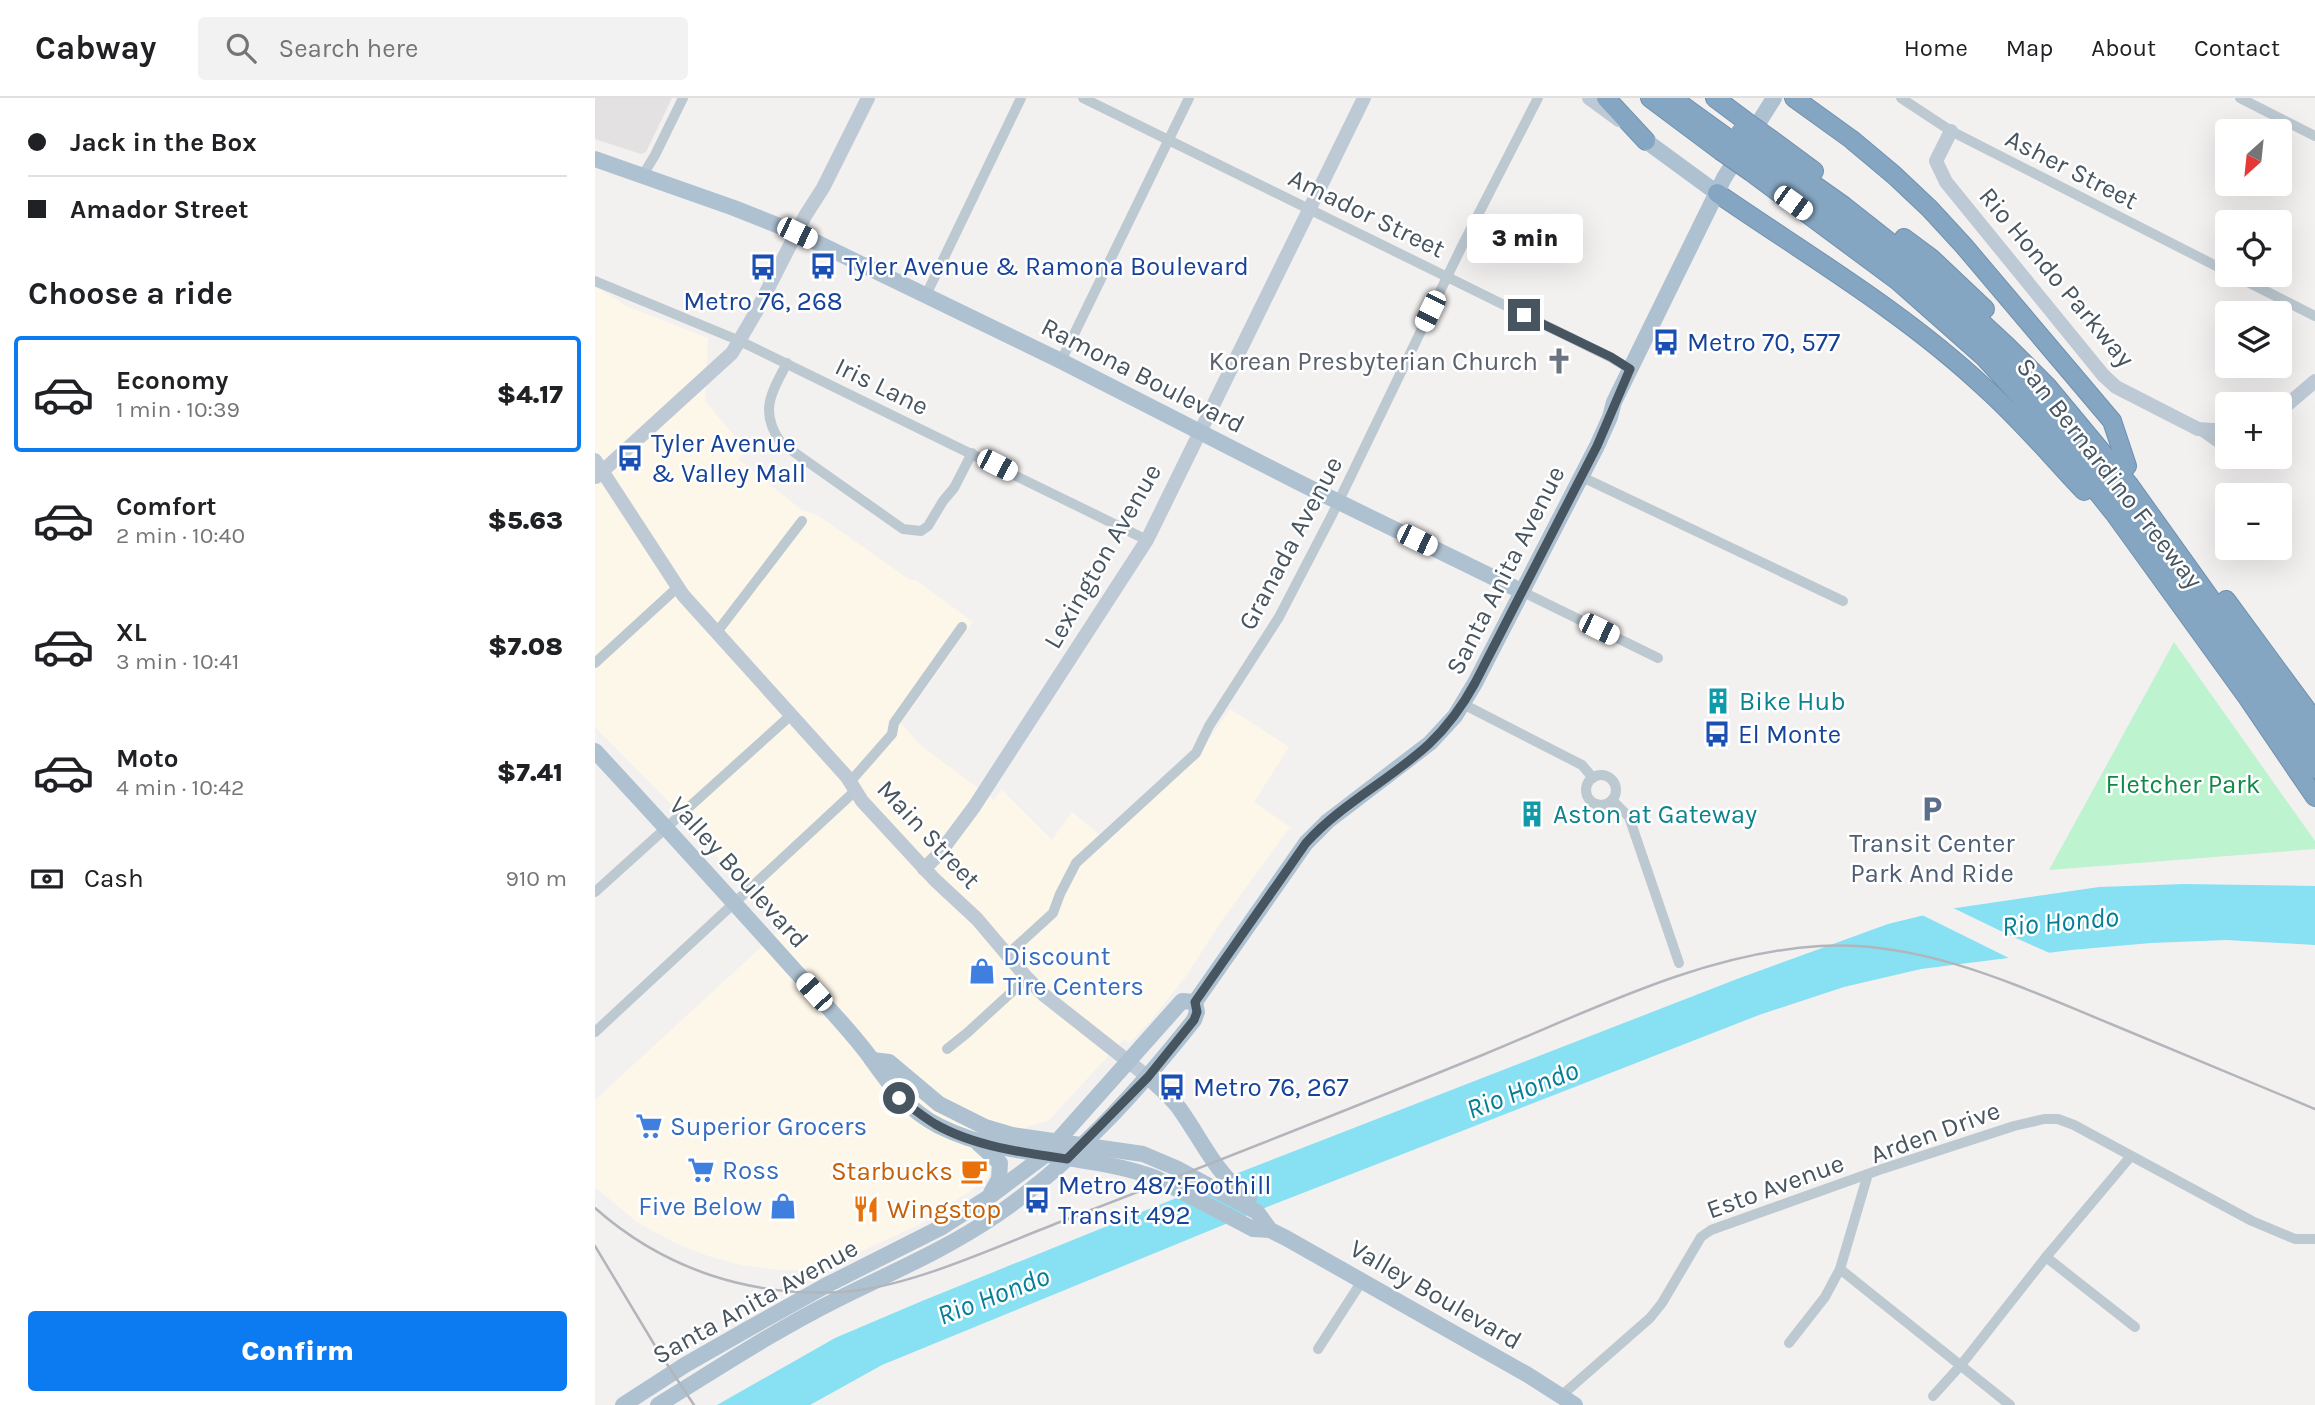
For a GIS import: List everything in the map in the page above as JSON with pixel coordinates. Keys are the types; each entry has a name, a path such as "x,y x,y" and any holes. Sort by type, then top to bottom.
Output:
{"highway":[{"path":"1606,98 1646,141"},
{"name":"San Bernardino Freeway","path":"1650,98 1732,134 1762,156 1931,258 1968,291 2054,377 2127,466 2315,722"},
{"path":"1672,98 1732,134"},
{"path":"1693,98 1732,134"},
{"name":"San Bernardino Freeway","path":"1715,98 1732,134 1762,156 1985,357 2026,403 2114,513 2308,773 2315,797"},
{"path":"1794,98 1851,139 1894,175 1964,246 2112,421 2127,466"},
{"path":"1762,156 1844,206 1925,270 2047,386 2130,486 2315,746"},
{"path":"1762,156 1937,297 2002,357 2061,420 2131,508 2308,773 2315,789"},
{"path":"1717,193 1885,307 1933,345 1984,387 2089,496 2114,513"}],"main road":[{"name":"Santa Anita Avenue","path":"658,1405 759,1342 835,1300 928,1257 996,1216 1067,1159 1148,1077 1194,1020 1197,1012 1195,1002 1312,837 1328,821 1430,743 1463,704 1601,436 1614,402 1724,178 1774,98"},
{"path":"1646,141 1717,193"},
{"name":"Ramona Boulevard","path":"595,159 797,233 1201,430 1521,591"},
{"name":"Valley Boulevard","path":"595,751 825,1004 872,1060 899,1098 918,1113 937,1125 975,1140 1044,1156 1139,1172 1156,1178 1253,1230 1270,1230"},
{"name":"Santa Anita Avenue","path":"623,1405 685,1365 825,1286 942,1227 989,1197 1044,1156 1182,1001 1195,1002"},
{"name":"Valley Boulevard","path":"872,1060 889,1062 939,1104 967,1120 1012,1135 1143,1154 1176,1168 1257,1212 1270,1230 1568,1401"},
{"name":"Main Street","path":"1148,1077 1180,1110 1206,1154 1222,1175 1254,1202 1257,1212"},
{"path":"975,1140 1000,1163 999,1179 989,1197"},
{"path":"928,1257 945,1233 942,1227"}],"street":[{"path":"643,175 683,98"},
{"path":"597,470 725,360 740,341 823,188 868,98"},
{"path":"926,295 1021,98"},
{"name":"Amador Street","path":"1083,98 1448,275 1630,369"},
{"path":"1061,361 1189,98"},
{"name":"Lexington Avenue","path":"924,869 964,823 1147,540 1364,98"},
{"name":"Granada Avenue","path":"1008,954 1053,913 1076,863 1196,753 1209,726 1279,617 1538,98"},
{"path":"1589,98 1646,141"},
{"name":"Asher Street","path":"1901,98 1951,131 2215,265"},
{"path":"2240,98 2315,136"},
{"name":"Rio Hondo Parkway","path":"1951,131 1936,161 1942,176 2078,346 2116,387 2198,429 2215,430"},
{"name":"Iris Lane","path":"595,281 787,363 1147,540"},
{"path":"2258,287 2315,316"},
{"path":"787,363 770,396 768,408 773,431 781,443 903,529 921,531 928,526 954,488 972,453"},
{"path":"2292,401 2315,381"},
{"path":"2198,429 2215,441"},
{"name":"Main Street","path":"597,470 702,618 924,869 977,919 1044,995 1148,1077"},
{"path":"1580,476 1843,601"},
{"path":"717,632 802,521"},
{"path":"595,663 678,587"},
{"name":"Ramona Boulevard","path":"1521,591 1658,658"},
{"path":"595,1032 735,904 852,786 892,734 894,723 962,627"},
{"path":"1463,704 1582,765 1593,778"},
{"path":"595,892 790,716"},
{"path":"1607,776 1614,782 1616,792 1612,800 1600,805 1591,802 1586,789 1593,778 1607,776"},
{"path":"1612,800 1629,817 1679,963"},
{"path":"947,1049 1027,978"},
{"name":"Arden Drive","path":"1789,1343 1825,1297 1840,1269 1868,1174 2028,1122 2058,1119 2131,1156"},
{"path":"1933,1396 2131,1156 2275,1231 2295,1239 2315,1239"},
{"name":"Esto Avenue","path":"1568,1401 1650,1318 1662,1303 1701,1237 1722,1225 1868,1174"},
{"path":"2046,1257 2135,1327"},
{"path":"1840,1269 2010,1405"},
{"path":"1318,1349 1362,1281"}],"shaded area":[{"path":"595,98 672,98 646,152 641,154 595,139"},
{"path":"595,286 626,306 708,338 705,401 747,451 738,459 802,510 819,516 910,580 916,580 973,622 901,723 920,745 994,800 1002,790 1052,840 1072,812 1106,840 1195,760 1230,709 1289,747 1254,802 1290,827 1223,919 1186,976 1153,1018 1130,1042 1123,1040 1048,1121 1028,1126 991,1166 988,1179 922,1223 821,1270 779,1270 741,1265 708,1256 675,1243 637,1222 595,1187 595,1100 782,928 690,827 679,806 672,805 595,727"}],"green space":[{"name":"Fletcher Park","path":"2174,642 2315,841 2315,849 2049,870"}],"water":[{"name":"Rio Hondo","path":"2184,884 2315,886 2315,945 2226,940 2071,950 1921,969 1844,987 1759,1015 1272,1205 882,1365 810,1405 717,1405 835,1338 922,1301 1238,1173 1737,979 1888,924 1949,909 2099,887"}],"pier":[{"path":"1947,905 2054,955 2015,961 1918,913"}],"railway":[{"path":"595,1208 650,1248 709,1275 773,1290 841,1292 867,1289 923,1275 980,1254 1480,1056 1646,987 1732,960 1820,946 1896,950 1969,968 2041,995 2315,1109"},
{"path":"595,1246 694,1405"}],"place":[{"name":"Tyler Avenue & Ramona Boulevard","path":"823,266"},
{"name":"Metro 76, 268","path":"763,267"},
{"name":"Metro 70, 577","path":"1666,342"},
{"name":"Korean Presbyterian Church","path":"1559,361"},
{"name":"Tyler Avenue & Valley Mall","path":"630,458"},
{"name":"Bike Hub","path":"1718,701"},
{"name":"El Monte","path":"1717,734"},
{"name":"Transit Center Park And Ride","path":"1932,809"},
{"name":"Aston at Gateway","path":"1532,814"},
{"name":"Discount Tire Centers","path":"982,971"},
{"name":"Metro 76, 267","path":"1172,1087"},
{"name":"Superior Grocers","path":"649,1126"},
{"name":"Ross","path":"701,1170"},
{"name":"Starbucks","path":"974,1171"},
{"name":"Metro 487;Foothill Transit 492","path":"1037,1200"},
{"name":"Five Below","path":"783,1206"},
{"name":"Wingstop","path":"866,1209"}],"route":[{"path":"899,1098 937,1125 975,1140 1067,1159 1148,1077 1194,1020 1197,1012 1195,1002 1306,843 1328,821 1416,755 1455,716 1470,693 1597,446 1630,369 1524,315"}]}
